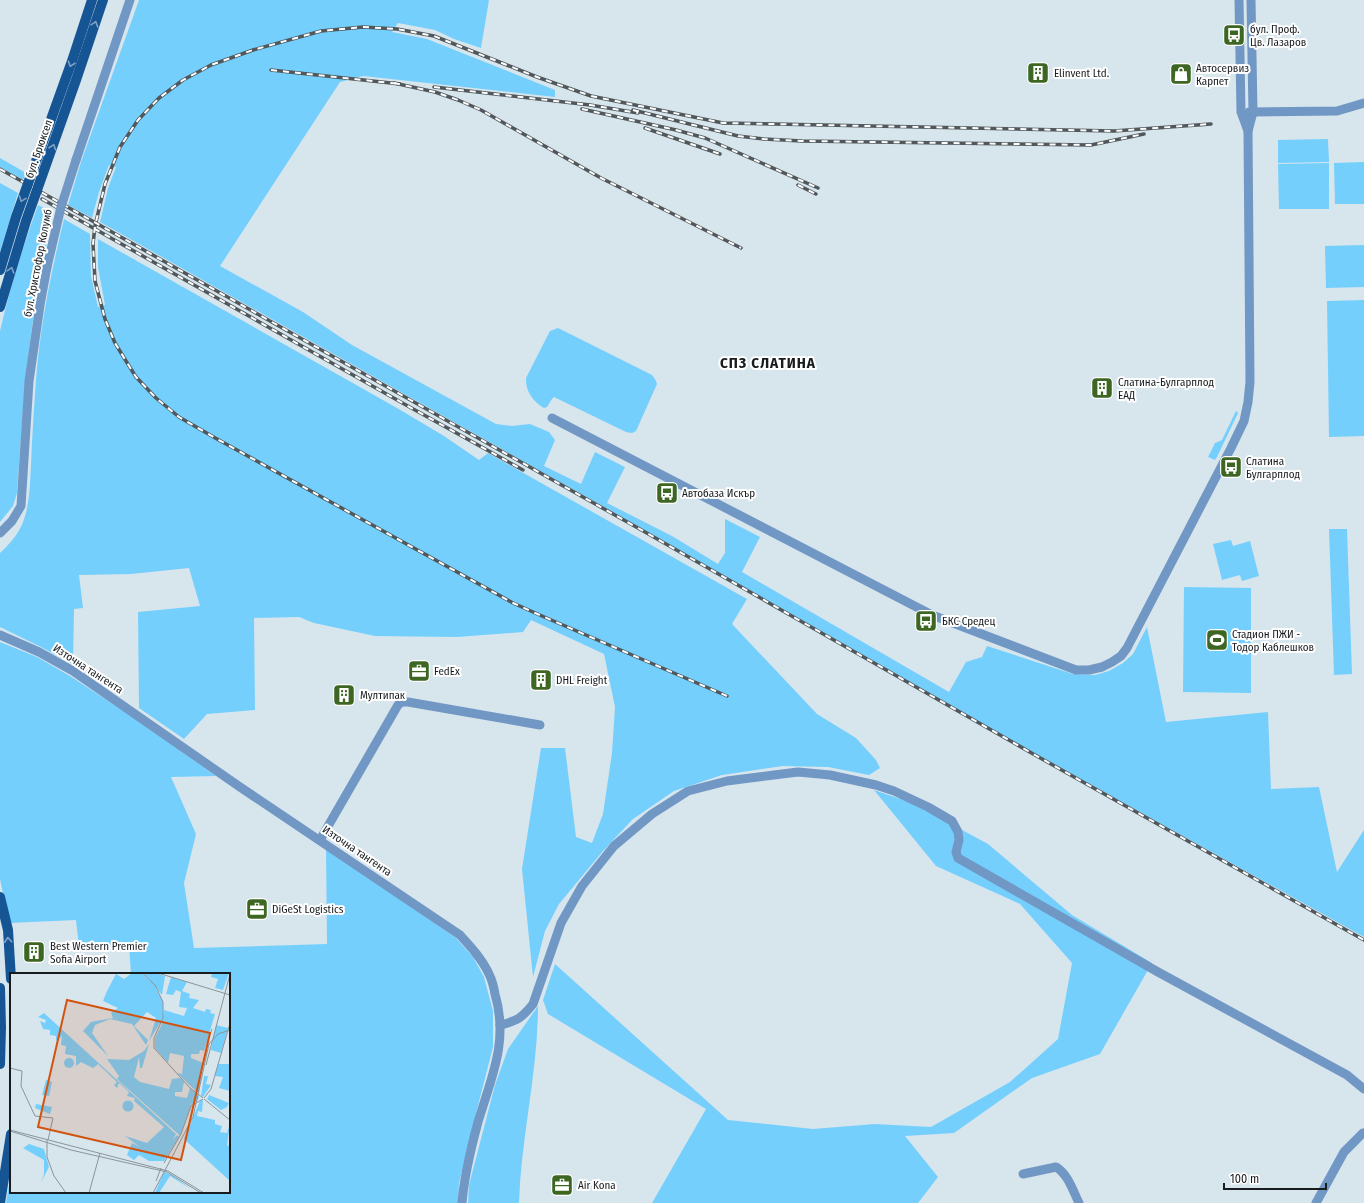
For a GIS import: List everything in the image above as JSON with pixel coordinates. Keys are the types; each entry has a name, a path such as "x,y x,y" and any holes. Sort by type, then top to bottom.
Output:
{"main road":[{"name":"бул. Брюксел","path":"0,270 16,217 72,61 92,0"},
{"name":"бул. Брюксел","path":"0,307 26,221 103,0"},
{"path":"0,897 8,930 11,973"},
{"path":"0,988 0,1064"},
{"path":"0,1203 10,1140"}],"street":[{"name":"бул. Христофор Колумб","path":"0,533 12,521 21,506 30,381 40,305 61,207 130,0"},
{"path":"1239,0 1241,112 1248,131"},
{"path":"552,418 932,615 1076,670 1090,670 1102,667 1112,662 1121,656 1127,648 1231,448 1244,421 1248,402 1250,382 1248,131 1253,112 1250,0"},
{"path":"1241,112 1337,111 1364,103"},
{"name":"Източна тангента","path":"0,635 39,652 73,671 234,783 460,935 477,954 490,975 498,1003 500,1049 493,1079 476,1130 463,1184 462,1203"},
{"path":"320,840 398,705 402,702 540,725"},
{"path":"500,1025 516,1021 525,1015 533,1004 561,923 582,886 614,846 652,814 688,791 727,781 798,772 830,775 876,785 894,791 928,807 952,821 958,832 959,840 956,852 958,858 1165,976 1346,1075 1364,1088"},
{"path":"1316,1203 1344,1152 1364,1134"},
{"path":"1023,1174 1056,1167 1061,1170 1067,1178 1079,1203"}],"shaded area":[{"path":"139,0 489,0 481,48 454,39 435,30 398,23 392,32 427,39 555,90 555,97 363,76 340,82 220,266 303,312 352,345 496,424 512,426 530,424 549,432 555,440 544,466 581,484 595,452 625,467 607,503 672,536 718,564 725,553 725,519 760,537 742,572 949,692 966,662 982,657 987,646 1073,674 1095,675 1109,671 1123,663 1133,654 1147,627 1166,722 1268,712 1271,789 1319,787 1337,872 1364,830 1364,937 1036,754 604,507 100,222 108,188 116,167 109,165 99,192 92,218 68,205 81,162"},
{"path":"1328,139 1329,162 1278,163 1278,140"},
{"path":"0,158 26,173 23,180 0,167"},
{"path":"1364,162 1364,204 1335,204 1334,163"},
{"path":"1329,163 1329,209 1279,209 1278,164"},
{"path":"0,183 18,193 0,252"},
{"path":"38,205 53,213 35,305 25,381 17,493 13,506 0,522 0,331 17,267"},
{"path":"64,219 90,234 91,276 98,307 105,305 98,267 98,239 397,408 444,436 479,460 488,453 747,599 732,624 817,714 856,738 876,760 880,768 869,775 828,767 783,766 722,775 674,791 633,819 603,851 559,904 545,931 533,977 522,869 541,748 565,748 576,837 592,843 603,814 612,753 615,707 604,654 531,620 523,632 457,637 375,636 314,623 299,617 254,618 255,710 207,714 184,739 139,708 138,612 200,606 189,568 131,574 79,575 83,608 74,609 73,664 0,627 0,553 12,541 18,532 27,510 40,340 50,279"},
{"path":"1364,245 1364,287 1326,288 1325,246"},
{"path":"1364,300 1364,436 1329,437 1327,301"},
{"path":"558,328 652,375 657,384 636,431 632,433 626,432 554,397 547,407 544,408 533,399 528,391 526,378 550,331"},
{"path":"1236,411 1238,413 1217,457 1215,460 1208,457 1215,443 1222,440"},
{"path":"1329,529 1347,529 1352,674 1334,675"},
{"path":"1231,540 1233,546 1250,541 1259,576 1242,581 1240,575 1222,580 1213,544"},
{"name":"Стадион ПЖИ - Тодор Каблешков","path":"1184,587 1251,588 1251,693 1183,692"},
{"path":"0,642 37,657 70,676 137,720 216,776 171,777 196,834 184,883 194,948 327,944 326,848 456,938 473,957 484,977 493,1011 493,1047 459,1183 458,1203 6,1203 10,1179 10,1193 230,1193 230,973 131,973 129,944 79,947 76,920 9,923 0,879"},
{"path":"874,790 912,803 988,844 1072,915 1152,963 1100,1054 1032,1078 954,1133 905,1136 938,1177 918,1203 652,1203 706,1109 548,1014 543,1000 555,964 728,1120 813,1129 875,1124 931,1127 1010,1082 1058,1039 1072,963 1020,904 936,866"},
{"path":"538,1006 533,1080 520,1178 519,1203 468,1203 469,1185 495,1085 508,1049"}],"railway":[{"path":"727,696 513,603 217,439 179,417 156,398 136,377 115,343 105,319 95,281 93,244 95,226 105,184 120,147 138,120 159,98 183,80 211,65 253,50 321,31 363,27 397,29 434,36 537,77 591,96 723,123 1114,131 1211,124"},
{"path":"271,70 400,84"},
{"path":"394,83 435,92 481,110 601,178 741,248"},
{"path":"434,87 590,105 638,113"},
{"path":"582,109 705,138 818,188"},
{"path":"633,110 738,136 802,141 1091,145 1144,134"},
{"path":"645,128 720,154"},
{"path":"0,169 638,528 1035,755 1364,940"},
{"path":"798,185 816,194"},
{"path":"42,199 523,470"}],"place":[{"name":"бул. Проф. Цв. Лазаров","path":"1234,35"},
{"name":"Elinvent Ltd.","path":"1038,73"},
{"name":"Автосервиз Карпет","path":"1181,74"},
{"name":"Слатина-Булгарплод ЕАД","path":"1102,388"},
{"name":"Слатина Булгарплод","path":"1231,467"},
{"name":"Автобаза Искър","path":"667,493"},
{"name":"БКС Средец","path":"926,621"},
{"name":"Стадион ПЖИ - Тодор Каблешков","path":"1217,640"},
{"name":"FedEx","path":"419,671"},
{"name":"DHL Freight","path":"541,680"},
{"name":"Мултипак","path":"344,695"},
{"name":"DiGeSt Logistics","path":"257,909"},
{"name":"Best Western Premier Sofia Airport","path":"34,952"},
{"name":"Air Kona","path":"562,1185"}],"district":[{"name":"СПЗ СЛАТИНА","path":"768,363"}]}
